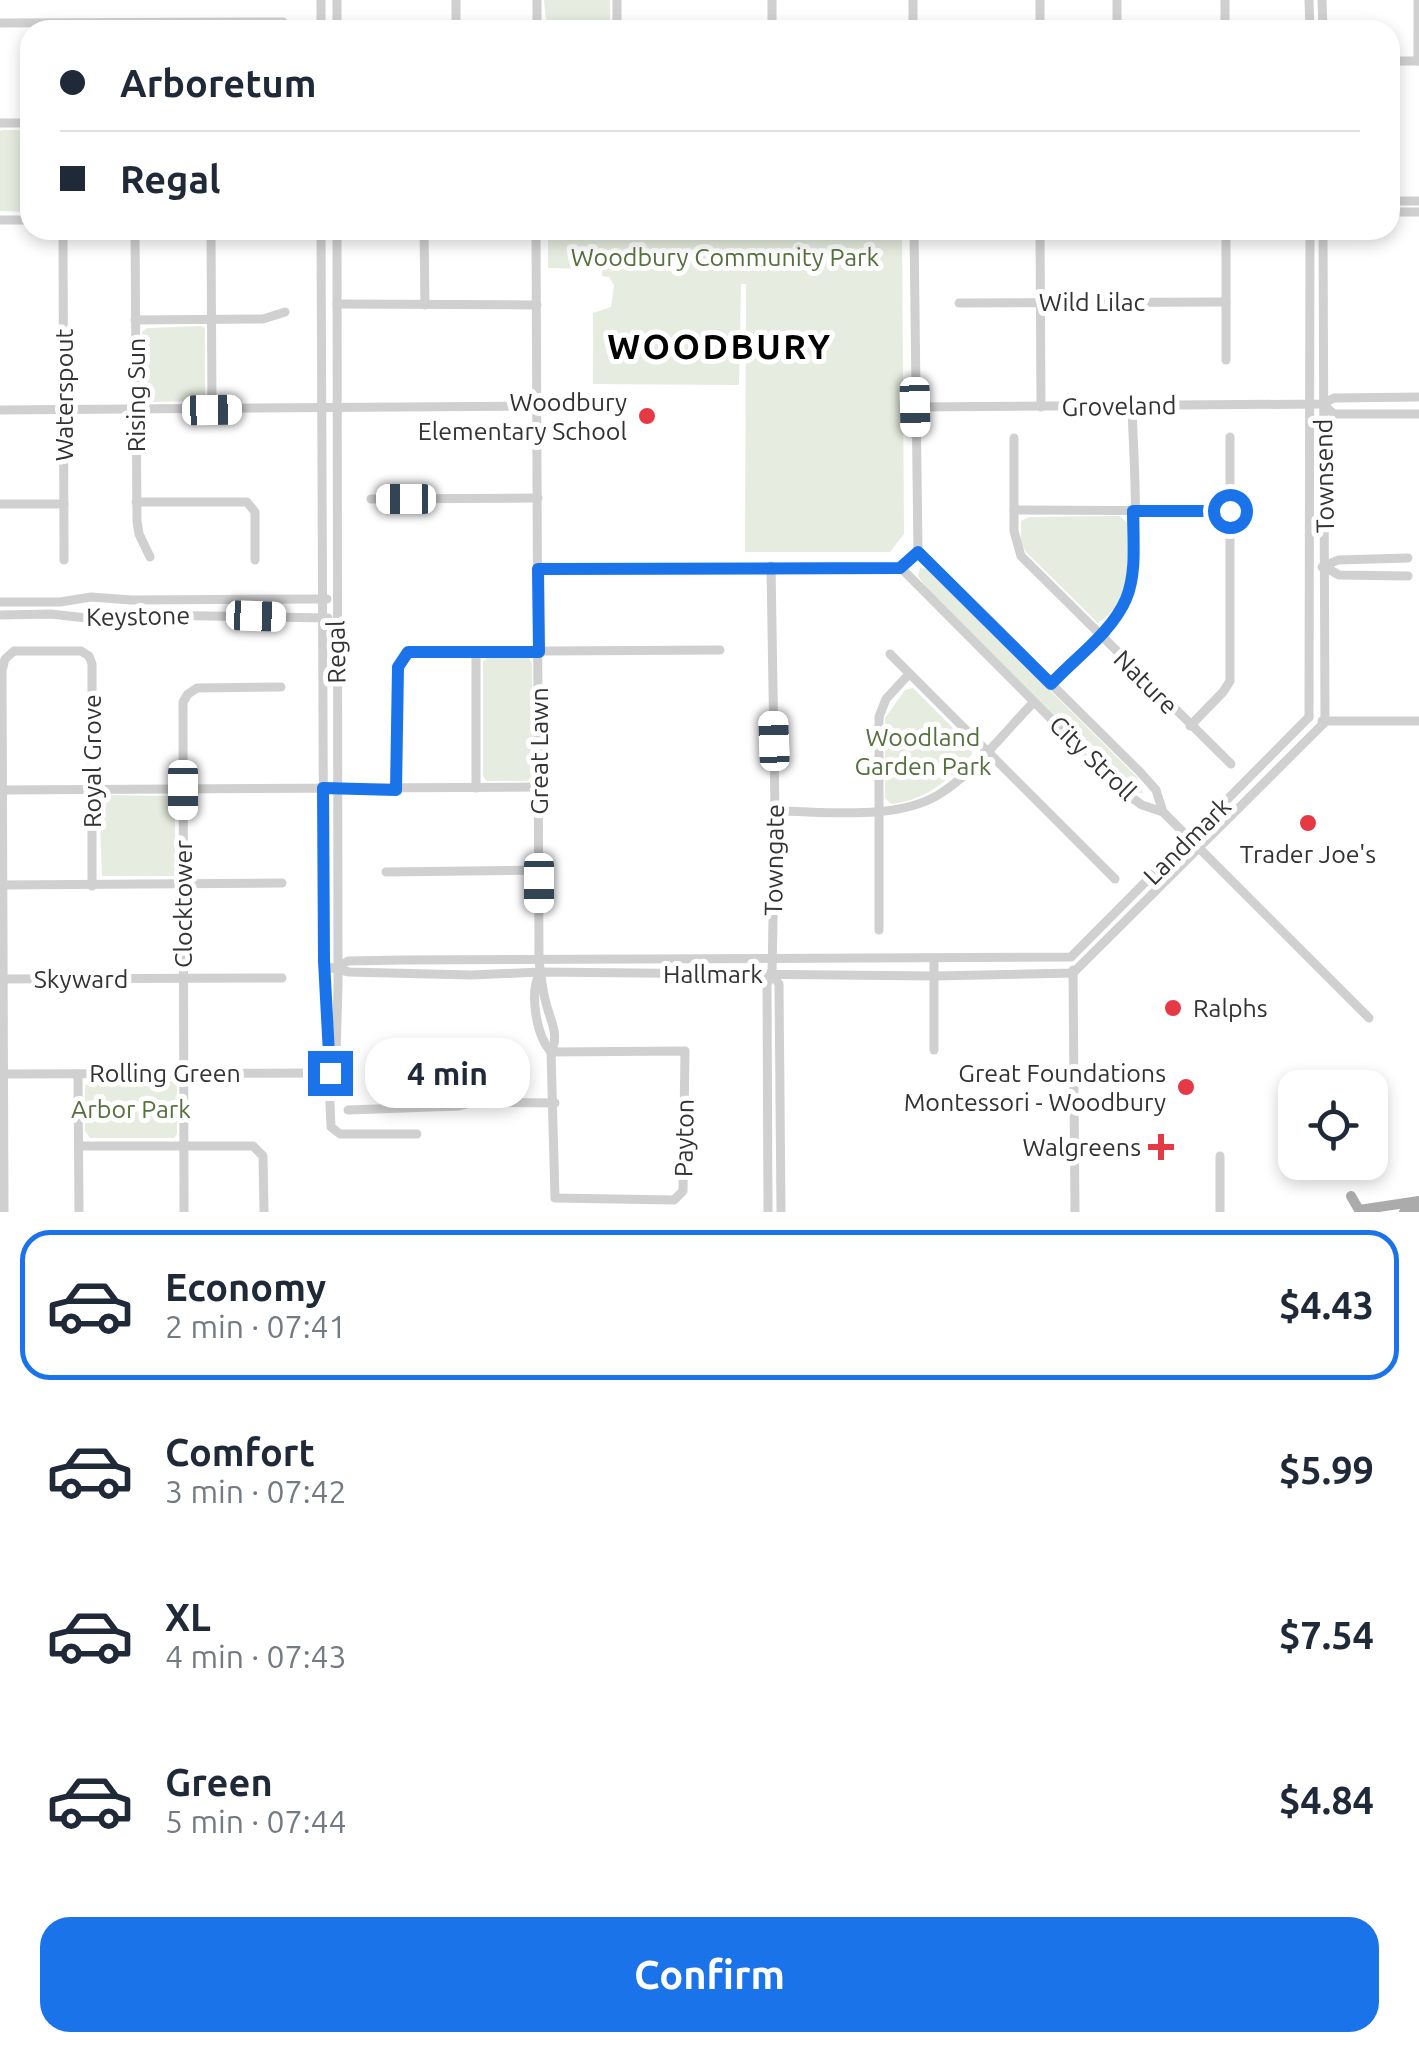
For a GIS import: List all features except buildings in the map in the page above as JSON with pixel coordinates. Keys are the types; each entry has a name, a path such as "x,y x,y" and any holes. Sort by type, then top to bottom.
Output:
{"main road":[{"path":"1351,1196 1359,1210 1419,1201"},
{"path":"1404,1212 1419,1210"}],"street":[{"path":"1418,0 1419,61"},
{"name":"Waterspout","path":"63,240 64,560"},
{"name":"Rising Sun","path":"135,240 136,502 139,534 150,557"},
{"path":"211,240 212,410"},
{"name":"Regal","path":"321,240 324,966 331,1127 334,1132 417,1134"},
{"name":"Regal","path":"330,1073 336,1056 338,967 337,240"},
{"path":"424,240 425,305"},
{"name":"Great Lawn","path":"536,240 540,972"},
{"path":"538,569 900,568 914,556 914,240"},
{"path":"1040,240 1041,407"},
{"path":"1226,240 1226,360"},
{"name":"Townsend","path":"1310,240 1310,717"},
{"name":"Townsend","path":"1323,240 1325,722"},
{"name":"Wild Lilac","path":"958,303 1226,302"},
{"path":"337,304 537,305"},
{"path":"135,320 263,319 285,312"},
{"name":"Groveland","path":"915,407 1322,404 1334,398 1419,397"},
{"name":"Groveland","path":"1322,404 1334,414 1419,414"},
{"path":"0,410 538,406"},
{"path":"1051,684 1099,635 1127,597 1132,569 1132,407"},
{"path":"1190,726 1230,681 1230,437"},
{"name":"Nature","path":"1014,438 1015,538 1020,556 1230,764"},
{"path":"372,499 538,498"},
{"path":"136,502 247,502 254,512 255,560"},
{"path":"0,504 64,504"},
{"path":"1014,510 1230,511"},
{"name":"City Stroll","path":"914,556 1051,684 1156,790 1163,812 1369,1018"},
{"path":"1325,567 1338,560 1408,558"},
{"name":"Towngate","path":"768,1212 767,984 773,958 775,811 771,566"},
{"path":"1310,567 1325,567 1340,574 1408,576"},
{"name":"City Stroll","path":"900,568 1125,793 1142,805 1163,812"},
{"name":"Keystone","path":"0,602 60,602 91,597 335,599"},
{"name":"Keystone","path":"0,615 51,614 95,619 147,615 336,618"},
{"path":"396,790 398,667 402,656 412,651 720,650"},
{"name":"Royal Grove","path":"1,790 4,660 11,652 81,651 91,660 92,886"},
{"path":"476,651 476,788"},
{"path":"890,654 1115,879"},
{"path":"880,930 879,716 886,699 910,674"},
{"name":"Clocktower","path":"184,1212 184,697 198,688 282,687"},
{"path":"775,811 878,810 907,807 938,795 1034,702"},
{"path":"1310,717 1325,722 1419,720"},
{"name":"Landmark","path":"1066,957 1310,717"},
{"name":"Landmark","path":"1073,973 1325,722"},
{"path":"4,1212 1,790 539,787"},
{"path":"386,872 539,870"},
{"path":"1,885 282,883"},
{"path":"1066,957 1073,973 1075,1212"},
{"name":"Hallmark","path":"338,967 348,960 1066,957"},
{"path":"934,959 934,1050"},
{"name":"Hallmark","path":"324,966 350,972 419,974 1073,973"},
{"name":"Payton","path":"540,972 535,982 536,1016 546,1048 551,1052 685,1052 683,1192 674,1200 555,1198 551,1052"},
{"name":"Towngate","path":"772,974 779,984 781,1212"},
{"name":"Skyward","path":"2,979 282,978"},
{"name":"Rolling Green","path":"2,1074 330,1073"},
{"path":"78,1074 79,1212"},
{"path":"348,1110 459,1106 474,1102 555,1103"},
{"path":"79,1146 244,1144 259,1149 264,1162 264,1212"},
{"path":"1220,1156 1220,1212"}],"green space":[{"path":"544,0 610,0 610,20 546,20"},
{"path":"20,130 20,212 0,211 0,131"},
{"name":"Woodbury Community Park","path":"548,240 902,240 904,534 890,552 745,552 746,284 741,284 739,385 593,384 593,313 611,307 614,285 609,277 602,276 602,269 548,268"},
{"path":"147,328 205,328 205,398 147,402 143,396 142,332"},
{"path":"1120,516 1128,524 1126,579 1117,604 1098,623 1026,552 1021,542 1021,521 1029,517"},
{"path":"920,568 928,569 1137,777 1143,793 1136,793 1122,783 929,591 918,576"},
{"path":"488,657 528,657 532,664 533,776 527,781 487,781 483,776 483,662"},
{"name":"Woodland Garden Park","path":"913,688 971,746 972,754 936,787 916,798 891,804 885,798 885,718 905,690"},
{"path":"106,795 175,799 175,876 102,876 99,800"},
{"name":"Arbor Park","path":"92,1080 174,1081 177,1134 174,1138 90,1138 85,1131 85,1086"}],"place":[{"name":"Woodbury Elementary School","path":"647,416"},
{"name":"Trader Joe's","path":"1308,823"},
{"name":"Ralphs","path":"1173,1008"},
{"name":"Great Foundations Montessori - Woodbury","path":"1186,1087"},
{"name":"Walgreens","path":"1161,1147"}],"district":[{"name":"WOODBURY","path":"720,347"}],"route":[{"path":"330,1073 326,1056 323,788 396,790 398,667 408,652 539,652 538,569 900,568 918,552 1051,684 1113,620 1127,597 1132,580 1133,511 1230,511"}]}
